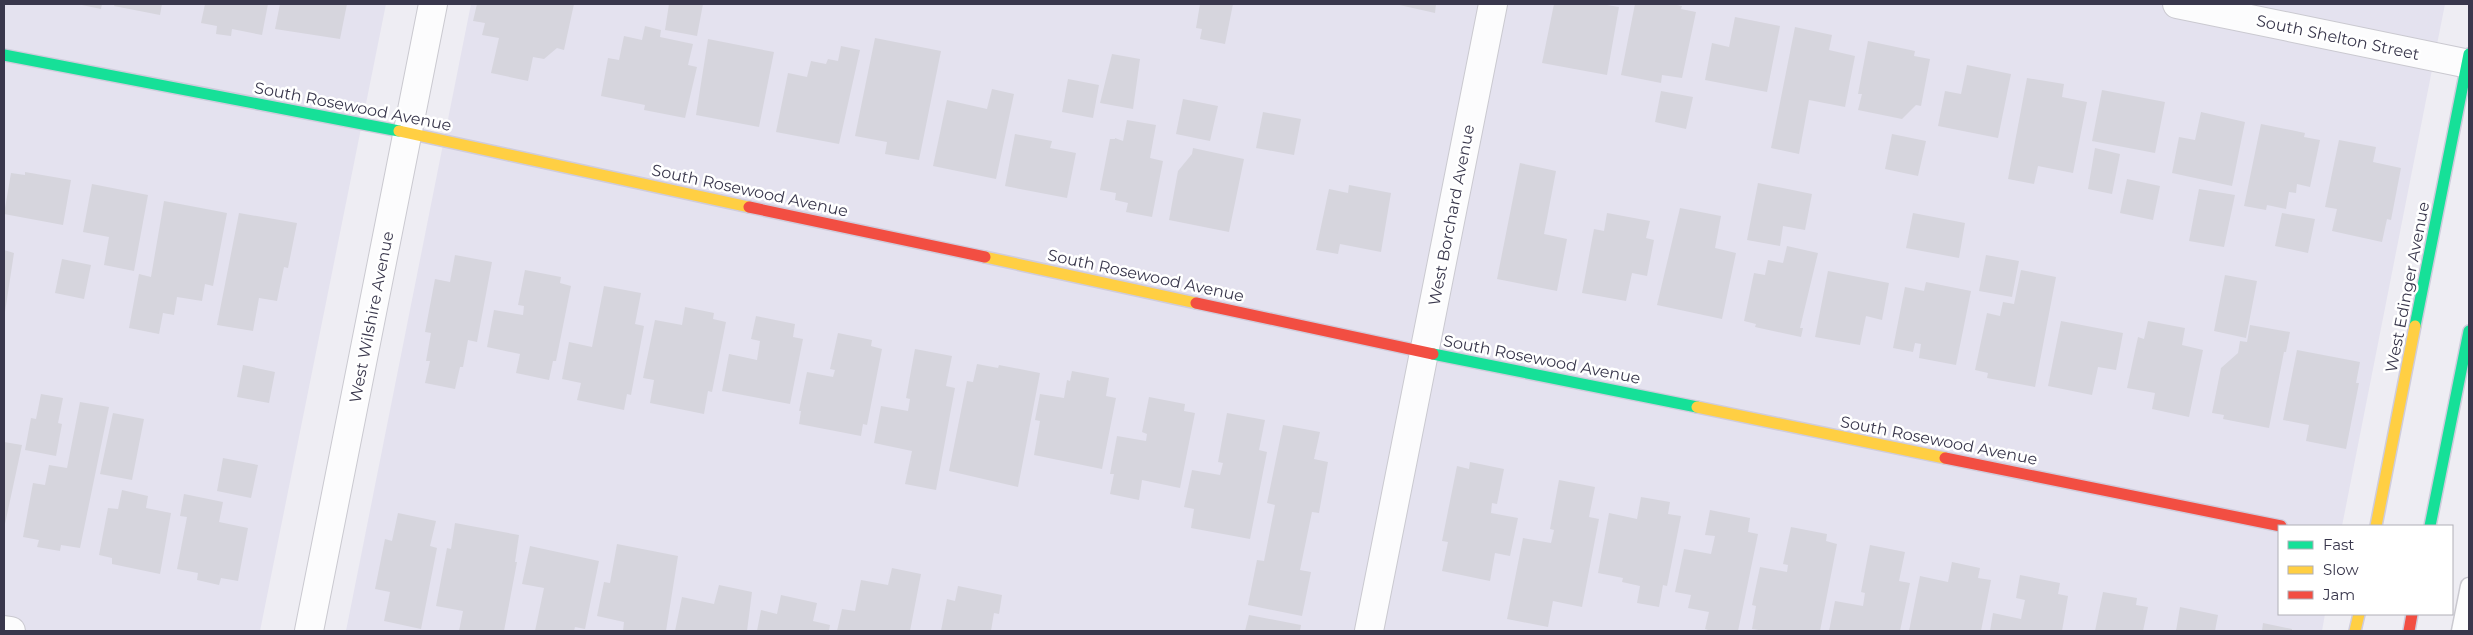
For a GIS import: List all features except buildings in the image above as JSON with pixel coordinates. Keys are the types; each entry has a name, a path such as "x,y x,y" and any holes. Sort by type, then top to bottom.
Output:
{"street":[{"name":"West Wilshire Avenue","path":"309,631 433,4"},
{"name":"West Borchard Avenue","path":"1368,631 1493,4"},
{"name":"South Shelton Street","path":"2177,4 2469,60"},
{"name":"South Rosewood Avenue","path":"4,55 407,133 1424,352 2278,525"},
{"name":"West Edinger Avenue","path":"2376,525 2469,60"},
{"path":"2430,525 2469,331"},
{"path":"2355,631 2359,615"},
{"path":"2409,631 2412,615"},
{"path":"4,630 11,631"}],"lane":[{"path":"2460,631 2469,586"}],"shaded area":[{"path":"4,4 386,4 260,631 4,631"},
{"path":"471,4 2445,4 2342,525 2278,525 2278,615 2325,615 2322,631 346,631"}],"traffic: fast":[{"path":"2415,326 2469,54"},
{"path":"4,55 399,131"},
{"path":"2430,525 2469,331"},
{"path":"1433,354 1697,407"}],"traffic: slow":[{"path":"399,131 749,207"},
{"path":"985,257 1196,303"},
{"path":"2376,525 2415,326"},
{"path":"1697,407 1945,458"},
{"path":"2355,631 2359,615"}],"traffic: jam":[{"path":"749,207 985,257"},
{"path":"1196,303 1433,354"},
{"path":"1945,458 2278,525"},
{"path":"2409,631 2412,615"}]}
